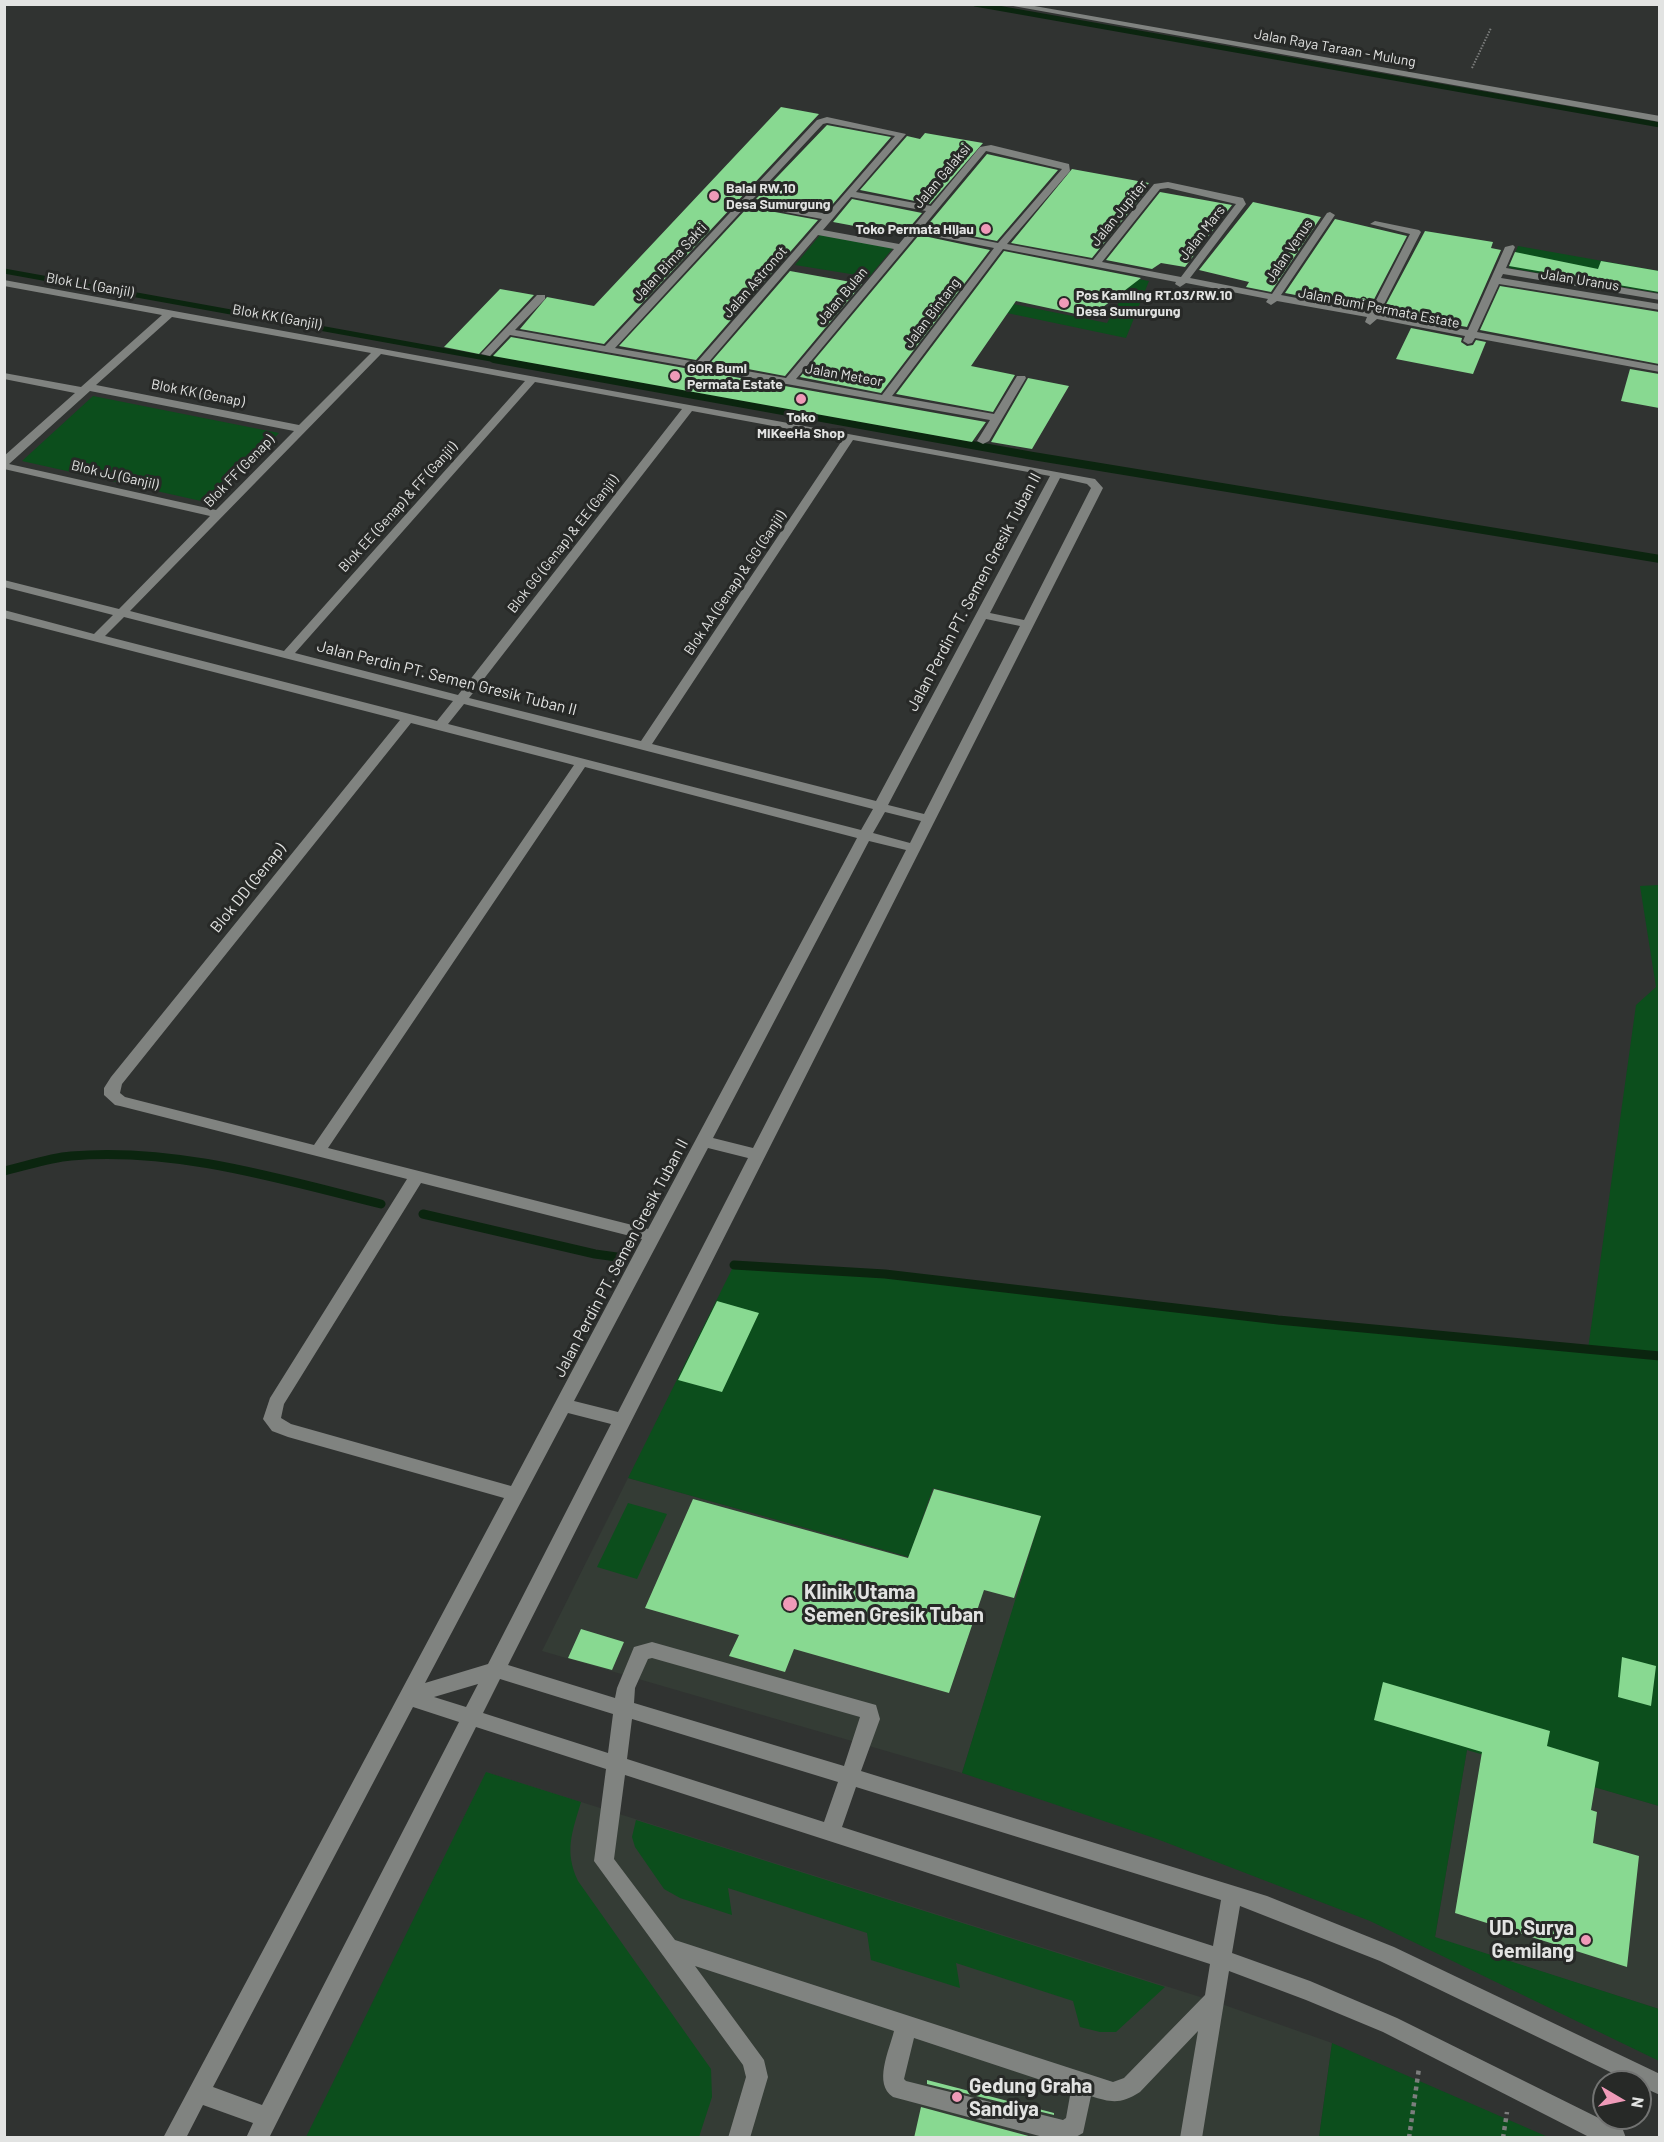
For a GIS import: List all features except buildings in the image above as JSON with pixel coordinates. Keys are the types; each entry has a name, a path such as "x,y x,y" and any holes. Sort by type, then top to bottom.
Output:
{"street":[{"name":"Jalan Raya Taraan - Mulung","path":"1006,4 1659,119"},
{"name":"Jalan Bima Sakti","path":"608,349 820,122 827,120 864,126"},
{"name":"Jalan Astronot","path":"700,365 902,136 897,132 864,126"},
{"name":"Jalan Galaksi","path":"915,230 984,149 1029,157"},
{"name":"Jalan Bintang","path":"885,398 985,264 1067,169 1064,165 1029,157"},
{"name":"Jalan Jupiter","path":"1095,264 1156,186 1202,192"},
{"name":"Jalan Mars","path":"1182,282 1242,202 1202,192"},
{"path":"851,194 933,208"},
{"path":"745,202 830,217"},
{"name":"Jalan Venus","path":"1273,299 1330,215"},
{"path":"1372,319 1416,232 1375,224"},
{"name":"Jalan Bumi Permata Estate","path":"915,230 1095,264 1109,271 1273,299 1659,375"},
{"name":"Jalan Bulan","path":"790,380 915,230"},
{"path":"817,232 901,247"},
{"path":"1470,338 1510,247"},
{"name":"Jalan Uranus","path":"1500,270 1659,297"},
{"name":"Jalan Uranus","path":"1495,280 1659,308"},
{"name":"Blok LL (Ganjil)","path":"4,283 170,313"},
{"path":"486,354 541,297"},
{"path":"4,464 170,313"},
{"name":"Blok KK (Ganjil)","path":"170,313 1058,474"},
{"name":"Jalan Meteor","path":"508,332 997,418"},
{"name":"Blok FF (Genap)","path":"97,638 378,351"},
{"name":"Jalan Bumi Permata Estate","path":"1605,363 1659,369"},
{"name":"Blok KK (Genap)","path":"4,376 302,429"},
{"path":"982,441 1021,378"},
{"name":"Blok EE (Genap) & FF (Ganjil)","path":"287,655 532,379"},
{"name":"Blok GG (Genap) & EE (Ganjil)","path":"440,726 689,407"},
{"name":"Blok AA (Genap) & GG (Ganjil)","path":"644,746 850,436"},
{"name":"Blok JJ (Ganjil)","path":"4,464 218,514"},
{"name":"Jalan Perdin PT. Semen Gresik Tuban II","path":"174,2138 1058,474 1091,481 1096,489 257,2138"},
{"name":"Jalan Perdin PT. Semen Gresik Tuban II","path":"4,583 929,819"},
{"path":"4,614 914,848"},
{"path":"983,615 1028,624"},
{"name":"Blok DD (Genap)","path":"318,1151 120,1101 111,1090 408,718"},
{"path":"582,762 318,1151 653,1236"},
{"path":"703,1142 758,1155"},
{"path":"417,1176 276,1403 271,1417 273,1422 282,1429 515,1494"},
{"path":"563,1405 622,1420"},
{"path":"739,2138 755,2084 755,2065 604,1861 623,1709 630,1676 640,1654 648,1650 869,1711 871,1717 830,1833"},
{"path":"408,1697 496,1670 1232,1893 1387,1954 1659,2085"},
{"path":"408,1697 1221,1958 1341,2004 1423,2041 1615,2138"},
{"path":"1191,2138 1232,1893"},
{"path":"668,1947 1113,2093 1128,2088 1214,2001"},
{"path":"906,2026 893,2080 895,2086 901,2090 1064,2131 1075,2125 1083,2085"},
{"path":"198,2092 267,2118"}],"path":[{"path":"1465,85 1491,28"},
{"path":"1409,2138 1423,2041"}],"shaded area":[{"name":"Klinik Utama Semen Gresik Tuban","path":"628,1478 908,1557 933,1487 1042,1516 962,1773 542,1651"},
{"path":"1467,1749 1659,1806 1659,2009 1435,1938"},
{"path":"486,1772 1213,2001 1332,2043 1319,2137 306,2138"}],"green space":[{"path":"820,235 893,248 869,277 795,265"},
{"path":"1518,246 1659,271 1659,293 1509,268"},
{"path":"1133,278 1149,281 1126,338 1007,313 1013,304 1107,323"},
{"path":"93,396 279,433 210,503 22,461"},
{"path":"1659,878 1659,1806 1467,1750 1435,1937 1659,2009 1659,2061 1370,1921 1157,1839 962,1773 1041,1516 933,1488 909,1557 628,1478 734,1265 885,1274 1278,1320 1588,1349 1636,1005 1656,987 1640,886 1658,885"},
{"path":"628,1503 667,1514 637,1579 597,1567"},
{"path":"486,1772 581,1802 572,1833 570,1851 578,1881 711,2069 712,2097 699,2137 306,2137"},
{"path":"636,1820 1165,1987 1116,2032 1100,2032 1080,2027 1073,2001 956,1963 960,1988 871,1960 867,1933 728,1888 732,1915 680,1898 664,1889 635,1847 632,1837"},
{"path":"1332,2043 1548,2137 1319,2137"}],"waterway":[{"path":"975,4 1660,125"},
{"path":"4,271 502,361"},
{"path":"494,359 1033,456 1660,559"},
{"path":"4,1171 71,1156 110,1154 150,1156 228,1167 381,1204"},
{"path":"423,1214 595,1254 624,1258"},
{"path":"734,1265 885,1274 1278,1320 1660,1356"}],"place":[{"name":"Balai RW.10 Desa Sumurgung","path":"714,196"},
{"name":"Toko Permata Hijau","path":"986,229"},
{"name":"Pos Kamling RT.03/RW.10 Desa Sumurgung","path":"1064,303"},
{"name":"GOR Bumi Permata Estate","path":"675,376"},
{"name":"Toko MiKeeHa Shop","path":"801,399"},
{"name":"Klinik Utama Semen Gresik Tuban","path":"790,1604"},
{"name":"UD. Surya Gemilang","path":"1586,1940"},
{"name":"Gedung Graha Sandiya","path":"957,2097"}]}
